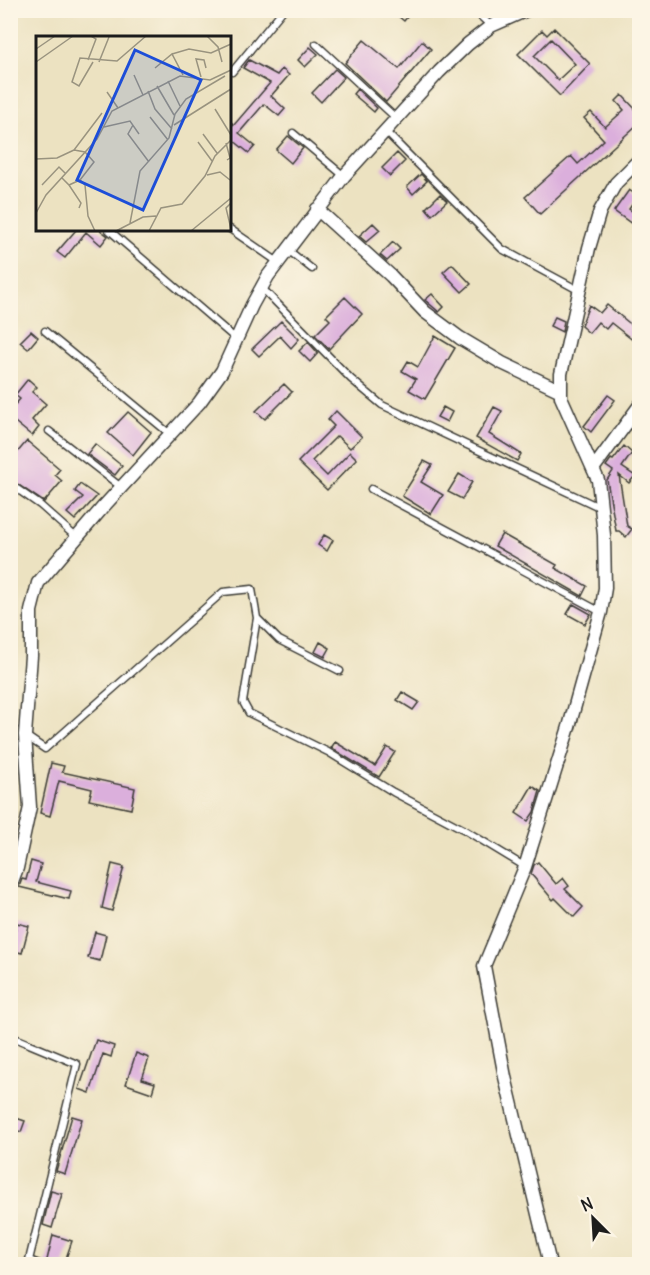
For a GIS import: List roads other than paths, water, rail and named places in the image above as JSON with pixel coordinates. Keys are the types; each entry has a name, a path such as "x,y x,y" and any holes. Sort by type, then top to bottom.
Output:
{"street":[{"path":"10,887 17,868 30,807 25,735 31,656 31,611 38,583 199,403 222,371 262,287 317,209 344,176 439,72 468,44 491,26 527,10"},
{"path":"550,1264 505,1077 484,966 525,867 601,612 605,588 598,480 561,397 561,374 589,248 600,211 616,183 639,159"},
{"path":"317,209 390,276 425,312 451,332 502,363 561,391"},
{"path":"593,470 639,405"}],"lane":[{"path":"232,72 283,10"},
{"path":"474,10 491,26"},
{"path":"316,44 398,119"},
{"path":"386,132 502,249 581,292"},
{"path":"293,133 344,176"},
{"path":"231,230 278,262"},
{"path":"110,231 237,340"},
{"path":"288,250 312,270"},
{"path":"262,287 351,379 382,405 601,508"},
{"path":"45,331 170,434"},
{"path":"49,431 122,488"},
{"path":"10,484 40,505 76,538"},
{"path":"371,489 601,612"},
{"path":"25,735 45,749 223,592 252,589 257,618 243,702 249,713 328,752 525,867"},
{"path":"257,618 279,639 340,671"},
{"path":"10,1036 77,1064 28,1262 39,1264"}]}
